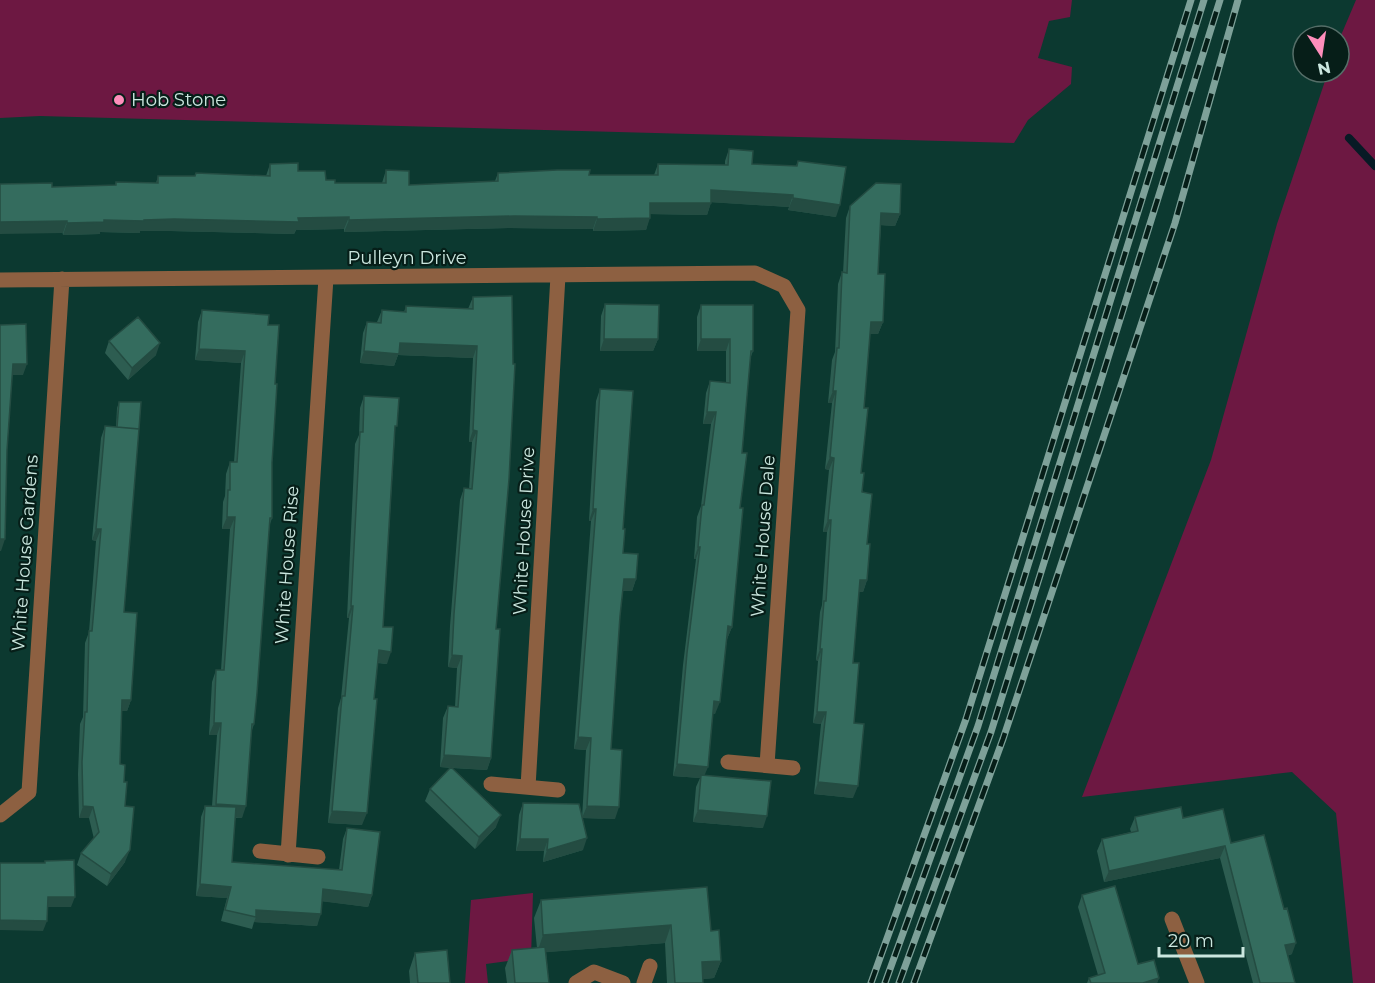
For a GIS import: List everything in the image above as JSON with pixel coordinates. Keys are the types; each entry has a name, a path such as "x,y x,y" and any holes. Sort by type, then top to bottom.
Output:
{"street":[{"name":"Pulleyn Drive","path":"0,280 755,273 784,286 798,310"},
{"name":"White House Drive","path":"528,787 558,276"},
{"name":"White House Rise","path":"288,855 326,278"},
{"name":"White House Gardens","path":"0,815 29,792 62,279"},
{"name":"White House Dale","path":"767,765 798,310"},
{"path":"728,762 793,768"},
{"path":"491,784 558,790"},
{"path":"260,851 318,857"},
{"path":"1172,919 1197,983"},
{"path":"644,983 650,966"},
{"path":"576,983 594,972 623,983"}],"shaded area":[{"path":"0,0 1072,0 1070,17 1049,21 1038,58 1072,67 1071,84 1028,120 1014,143 40,116 0,118"},
{"path":"1356,0 1375,0 1375,983 1353,983 1336,813 1292,772 1082,797 1211,460 1277,224 1324,84 1351,84 1351,24 1346,24"},
{"path":"533,893 531,958 486,964 488,983 465,983 471,900"}],"building":[{"path":"729,149 753,151 752,164 797,166 798,161 846,167 840,205 793,198 793,195 711,190 711,203 650,203 650,218 514,216 349,220 349,217 298,218 299,222 174,219 67,223 67,221 0,222 0,184 52,183 52,187 116,185 116,182 158,183 158,176 195,176 196,173 270,176 270,164 298,163 298,171 325,171 326,180 335,180 335,183 386,183 386,170 409,171 409,185 498,181 498,173 557,170 590,170 589,175 658,175 658,164 728,165"},
{"path":"876,183 901,184 900,214 881,213 878,274 885,274 883,322 871,322 864,408 868,408 861,473 864,473 862,492 872,494 867,544 870,544 867,580 860,580 853,663 859,663 854,723 864,724 858,786 818,782 826,712 817,712 831,520 828,520 834,458 830,457 836,391 833,391 837,348 839,348 842,272 847,273 850,206"},
{"path":"512,296 513,364 515,364 509,479 496,629 500,629 491,758 444,755 448,706 458,707 462,656 452,655 454,614 464,488 472,489 477,431 473,430 477,346 400,343 399,354 364,351 367,322 381,323 382,310 406,312 406,306 473,309 473,297"},
{"path":"605,304 659,305 658,339 604,339"},
{"path":"701,305 753,305 753,351 751,351 742,453 747,453 740,508 743,508 732,627 728,626 720,702 714,701 708,767 677,764 700,547 698,547 702,505 704,505 716,412 707,412 710,381 730,383 730,339 701,339"},
{"path":"202,310 269,315 268,325 279,325 272,463 272,518 270,518 246,806 216,804 221,723 214,723 216,670 224,670 235,517 227,517 230,462 237,462 245,351 199,349"},
{"path":"138,317 160,343 132,368 109,341"},
{"path":"26,324 27,364 13,364 7,450 5,539 0,539 0,325"},
{"path":"600,389 633,391 623,553 638,554 636,579 624,579 620,616 611,749 622,750 619,807 587,806 591,738 578,737 596,509 593,509"},
{"path":"364,396 399,398 397,426 395,426 383,627 393,627 391,652 379,650 367,813 332,811 353,606 351,606 360,432 363,432"},
{"path":"119,402 141,402 139,429 117,427"},
{"path":"105,426 139,429 124,612 137,613 131,700 122,700 120,764 125,765 124,782 127,782 125,806 134,807 130,850 111,874 81,853 99,832 93,807 83,806 82,762 85,712 87,712 89,631 92,631 101,529 96,529"},
{"path":"451,767 501,815 479,837 430,789"},
{"path":"701,775 771,781 767,816 698,810"},
{"path":"523,803 579,804 587,838 547,850 548,839 520,839"},
{"path":"205,806 236,807 232,862 342,870 347,828 380,832 372,895 323,889 321,914 256,910 256,917 225,910 231,887 200,884"},
{"path":"1181,807 1183,818 1223,809 1231,843 1264,835 1284,909 1287,908 1296,943 1285,945 1295,983 1260,983 1225,846 1109,871 1102,839 1138,831 1135,817"},
{"path":"74,860 75,897 48,897 47,921 0,920 0,863 45,863 45,861"},
{"path":"1115,886 1138,964 1154,960 1159,978 1143,983 1091,983 1089,978 1105,973 1082,895"},
{"path":"707,887 711,931 719,930 721,961 702,962 703,983 675,983 671,925 543,935 541,900"},
{"path":"545,947 549,983 515,983 512,950"},
{"path":"447,950 450,983 418,983 415,953"}],"waterway":[{"path":"1349,138 1375,166"}],"railway":[{"path":"871,983 966,719 1191,0"},
{"path":"885,983 978,726 1204,0"},
{"path":"899,983 991,732 1220,0"},
{"path":"914,983 1003,739 1175,223 1238,0"}],"place":[{"name":"Hob Stone","path":"119,100"}]}
